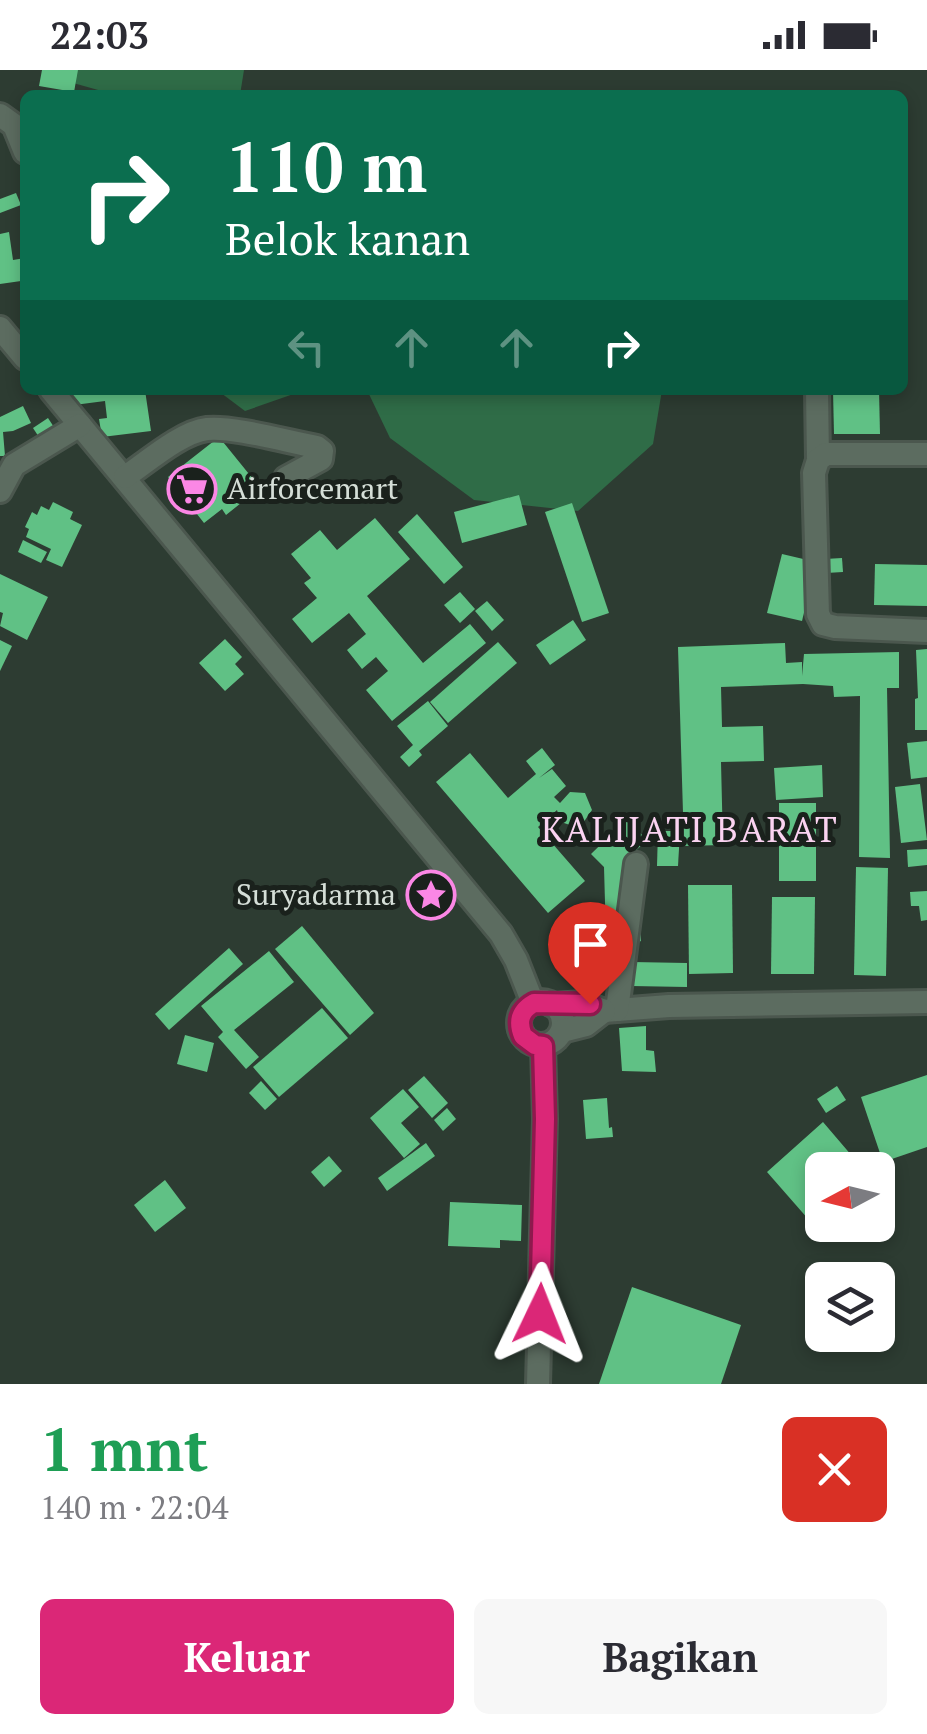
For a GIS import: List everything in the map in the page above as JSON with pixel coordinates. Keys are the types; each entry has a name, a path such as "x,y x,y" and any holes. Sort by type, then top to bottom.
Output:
{"street":[{"path":"0,115 14,125 20,140"},
{"path":"0,328 20,352"},
{"path":"55,395 502,934 543,1004 563,1019 552,1038 545,1119 538,1384"},
{"path":"817,395 818,460 814,473 818,614 823,624 835,627 927,631"},
{"path":"0,492 14,466 80,425"},
{"path":"125,478 204,429 316,447 322,452 321,459 286,478"},
{"path":"818,460 826,454 927,454"},
{"path":"636,864 611,1010 552,1038 528,1041 520,1028 522,1013 543,1004 584,1002 611,1010 927,1002"}],"green space":[{"path":"78,70 244,70 241,90 98,90 66,81"},
{"path":"224,395 291,395 245,411"},
{"path":"369,395 661,395 653,444 578,511 474,500 390,438"}],"building":[{"path":"42,70 78,70 74,90 39,86"},
{"path":"16,193 20,205 0,213 0,199"},
{"path":"9,232 13,260 20,259 20,281 0,284 0,234"},
{"path":"73,395 146,395 151,431 102,437 99,419 107,418 105,401 74,405"},
{"path":"833,395 879,395 880,434 834,434"},
{"path":"23,406 31,423 3,432 5,456 0,456 0,417"},
{"path":"48,418 65,444 50,454 33,428"},
{"path":"219,437 253,479 244,486 251,495 226,515 222,509 204,523 168,477"},
{"path":"519,495 527,525 462,543 454,512"},
{"path":"53,502 73,512 70,519 82,525 62,567 46,560 51,549 26,537 29,529 25,527 32,512 37,515 41,506 49,510"},
{"path":"572,503 609,613 582,622 545,512"},
{"path":"417,514 463,567 444,584 398,532"},
{"path":"375,518 410,559 367,596 423,663 470,624 486,643 392,721 366,690 388,671 376,657 362,669 347,650 366,634 349,613 312,643 292,619 317,598 304,583 311,578 291,554 320,530 337,550"},
{"path":"23,540 47,552 41,563 18,552"},
{"path":"782,554 816,562 802,621 767,613"},
{"path":"842,558 843,572 826,573 825,559"},
{"path":"875,564 927,565 927,606 874,605"},
{"path":"0,574 48,597 27,640 0,626"},
{"path":"460,592 475,609 460,623 444,605"},
{"path":"487,601 504,620 492,631 475,611"},
{"path":"573,620 586,640 550,665 536,645"},
{"path":"225,639 242,657 235,664 244,674 225,691 199,663"},
{"path":"0,640 12,646 0,671"},
{"path":"498,642 517,663 448,723 430,702"},
{"path":"785,643 786,663 802,662 802,676 804,654 899,652 899,688 887,688 890,858 859,857 860,696 834,697 833,686 803,684 721,687 722,727 763,726 764,761 721,762 723,845 684,846 678,647"},
{"path":"927,649 927,730 915,730 916,650"},
{"path":"428,701 448,726 419,751 422,755 409,767 400,757 413,745 397,726"},
{"path":"927,741 927,777 911,779 907,743"},
{"path":"542,748 555,765 539,778 552,769 566,786 554,797 560,803 570,792 585,793 592,810 583,823 570,825 561,822 557,810 538,827 585,881 548,913 436,782 470,753 508,798 536,774 526,761"},
{"path":"822,765 823,797 776,800 774,768"},
{"path":"920,784 927,840 901,843 895,787"},
{"path":"779,803 816,803 816,881 779,881"},
{"path":"627,819 647,840 626,860 626,881 639,881 641,941 632,945 632,962 687,963 687,987 631,986 633,973 582,974 581,938 606,938 604,867 591,854"},
{"path":"658,831 680,831 678,866 657,866"},
{"path":"927,849 927,865 908,867 907,850"},
{"path":"856,867 888,868 886,976 854,975"},
{"path":"688,885 732,885 733,973 689,974"},
{"path":"927,891 927,920 921,921 919,906 911,906 910,892"},
{"path":"772,897 815,897 814,974 771,974"},
{"path":"302,926 374,1013 350,1035 275,949"},
{"path":"229,948 243,964 169,1030 155,1014"},
{"path":"269,951 294,982 234,1030 259,1057 246,1069 218,1037 223,1032 201,1006"},
{"path":"322,1008 348,1038 279,1097 253,1067"},
{"path":"646,1026 646,1050 654,1051 656,1072 622,1071 619,1028"},
{"path":"185,1035 214,1043 207,1072 177,1064"},
{"path":"927,1075 927,1147 895,1158 895,1152 880,1152 861,1097"},
{"path":"424,1076 448,1103 432,1118 408,1090"},
{"path":"261,1081 277,1099 265,1110 249,1093"},
{"path":"837,1086 846,1100 826,1113 817,1099"},
{"path":"403,1089 419,1107 401,1123 420,1144 404,1158 370,1118"},
{"path":"607,1098 613,1137 586,1139 583,1100"},
{"path":"447,1108 456,1119 443,1131 434,1120"},
{"path":"823,1122 849,1152 805,1152 805,1215 767,1172"},
{"path":"426,1143 435,1156 387,1191 378,1178"},
{"path":"329,1156 342,1171 324,1187 311,1172"},
{"path":"165,1180 186,1208 155,1232 134,1205"},
{"path":"450,1202 522,1205 521,1241 500,1240 500,1248 448,1246"},
{"path":"632,1287 741,1325 721,1384 599,1384"}],"place":[{"name":"Airforcemart","path":"192,489"},
{"name":"Suryadarma","path":"431,895"}],"district":[{"name":"KALIJATI BARAT","path":"690,830"}],"route":[{"path":"540,1314 543,1046 523,1036 520,1020 534,1003 590,1004"}]}
